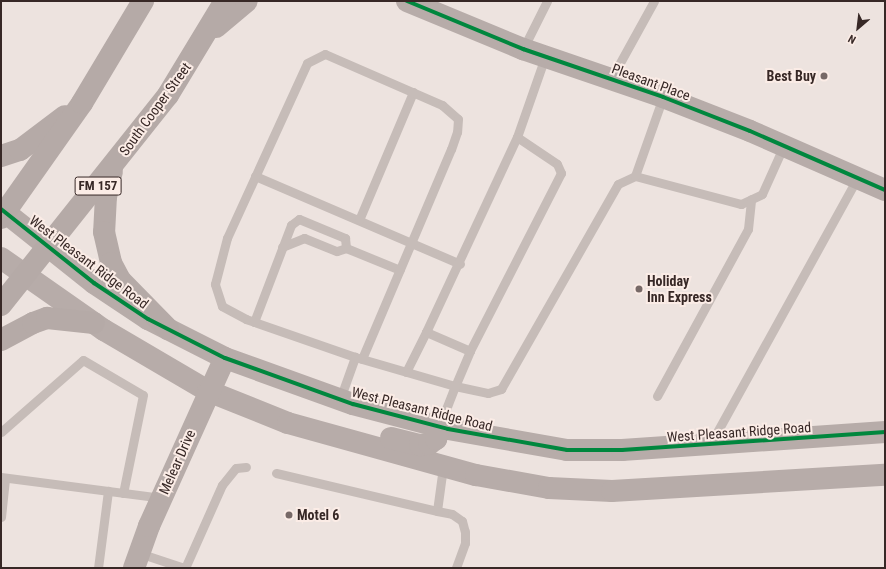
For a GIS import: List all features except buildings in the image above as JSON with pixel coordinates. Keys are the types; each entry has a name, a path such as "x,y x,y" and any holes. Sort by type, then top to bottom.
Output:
{"main road":[{"path":"2,213 82,103 143,1"},
{"name":"South Cooper Street","path":"1,305 112,168 168,95 206,35 225,1"},
{"path":"206,35 247,1"},
{"path":"1,156 20,150 82,103"},
{"path":"112,168 106,196 104,232 110,263 120,280 168,329"},
{"path":"1,340 33,323 47,318 94,323"}],"street":[{"name":"Pleasant Place","path":"407,1 523,49 664,97 784,145 858,176 884,189"},
{"name":"West Pleasant Ridge Road","path":"2,213 94,283 168,329 225,358 340,400 439,427 567,450 622,450 710,446 885,432"},
{"path":"1,258 94,323 208,391 288,423 329,436 443,467 476,475 549,488 612,491 885,475"},
{"name":"Melear Drive","path":"136,561 208,391 225,358"},
{"path":"329,436 352,427 420,445 429,444 436,438 439,427"}],"lane":[{"path":"523,49 547,1"},
{"path":"611,79 654,1"},
{"path":"340,400 358,358 412,242 451,149 457,132 458,119 442,105 325,54 307,63 227,238 215,284 222,306 254,322 358,358 455,386 488,393 501,389 618,184 635,176 741,204 762,194 784,145"},
{"path":"406,372 460,264 517,137 545,57"},
{"path":"359,220 413,92"},
{"path":"635,176 664,97"},
{"path":"439,427 470,351 561,173 557,164 517,137"},
{"path":"255,176 412,242 460,264"},
{"path":"710,446 858,176"},
{"path":"657,396 748,229 751,199"},
{"path":"254,322 291,225 299,220 345,238 346,248"},
{"path":"282,247 304,238 337,251 346,248 400,270"},
{"path":"426,332 470,351"},
{"path":"1,432 83,360 143,395 122,493"},
{"path":"136,561 184,568 222,485 236,468 246,467"},
{"path":"437,511 443,467"},
{"path":"276,473 452,514 462,521 465,532 465,543 456,568"},
{"path":"1,517 3,478 162,498"},
{"path":"98,568 108,491"}],"cycle path":[{"path":"407,1 523,49 663,97 750,131 885,190"},
{"path":"1,209 94,283 148,319 225,358 353,404 448,429 567,450 622,450 885,432"}],"place":[{"name":"Best Buy","path":"824,76"},
{"name":"Holiday Inn Express","path":"639,289"},
{"name":"Motel 6","path":"289,515"}]}
